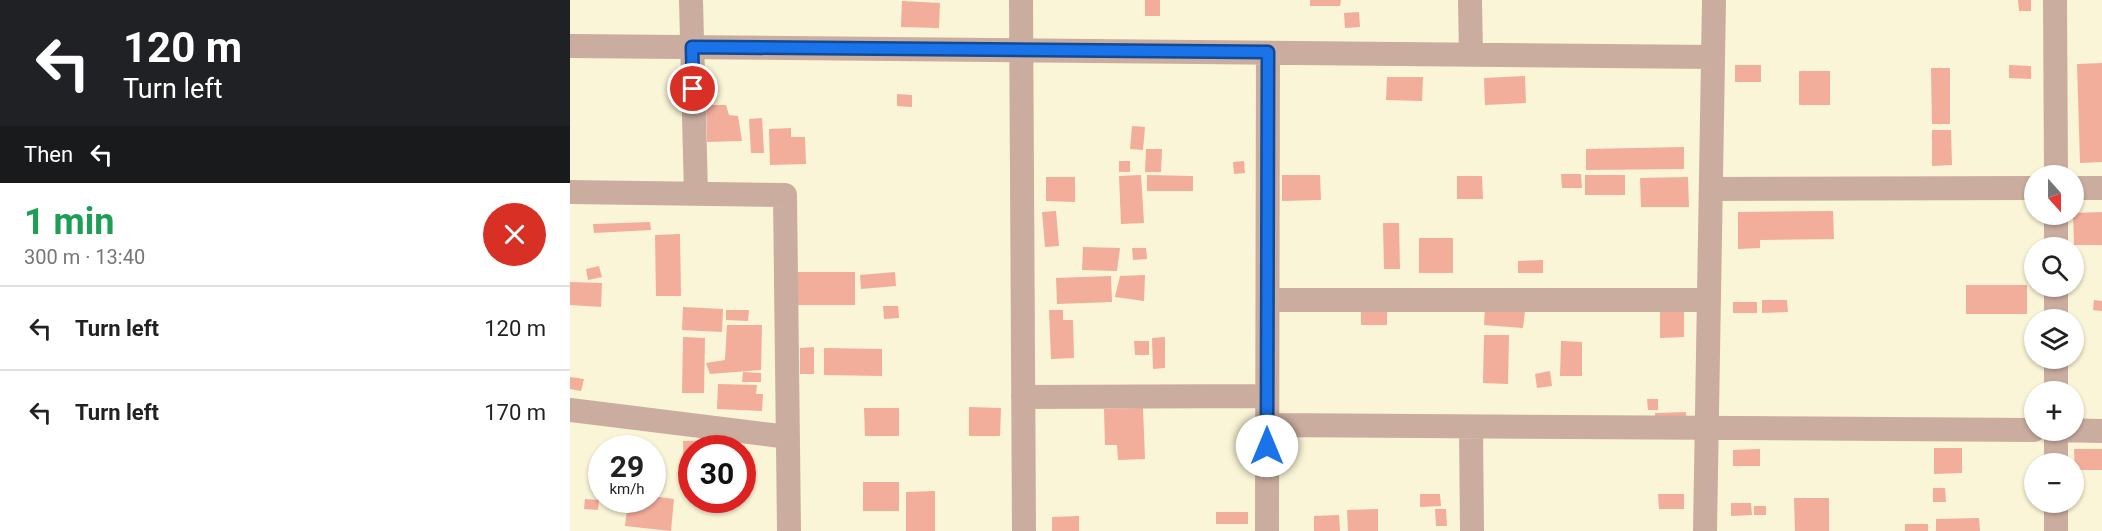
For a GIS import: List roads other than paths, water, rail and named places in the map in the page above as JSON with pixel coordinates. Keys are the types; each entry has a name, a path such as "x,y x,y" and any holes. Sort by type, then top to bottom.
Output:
{"street":[{"path":"691,0 696,194"},
{"path":"1022,0 1024,531"},
{"path":"1470,0 1471,54"},
{"path":"1705,531 1714,0"},
{"path":"2055,0 2056,165"},
{"path":"570,46 1713,57"},
{"path":"1267,531 1268,52"},
{"path":"1711,189 2024,188"},
{"path":"2084,188 2102,188"},
{"path":"570,192 785,195 789,531"},
{"path":"1268,300 1709,300"},
{"path":"1023,397 1267,396"},
{"path":"570,411 788,437"},
{"path":"1267,425 2024,430"},
{"path":"1471,427 1472,531"},
{"path":"2084,431 2102,431"},
{"path":"2056,513 2056,531"}]}
